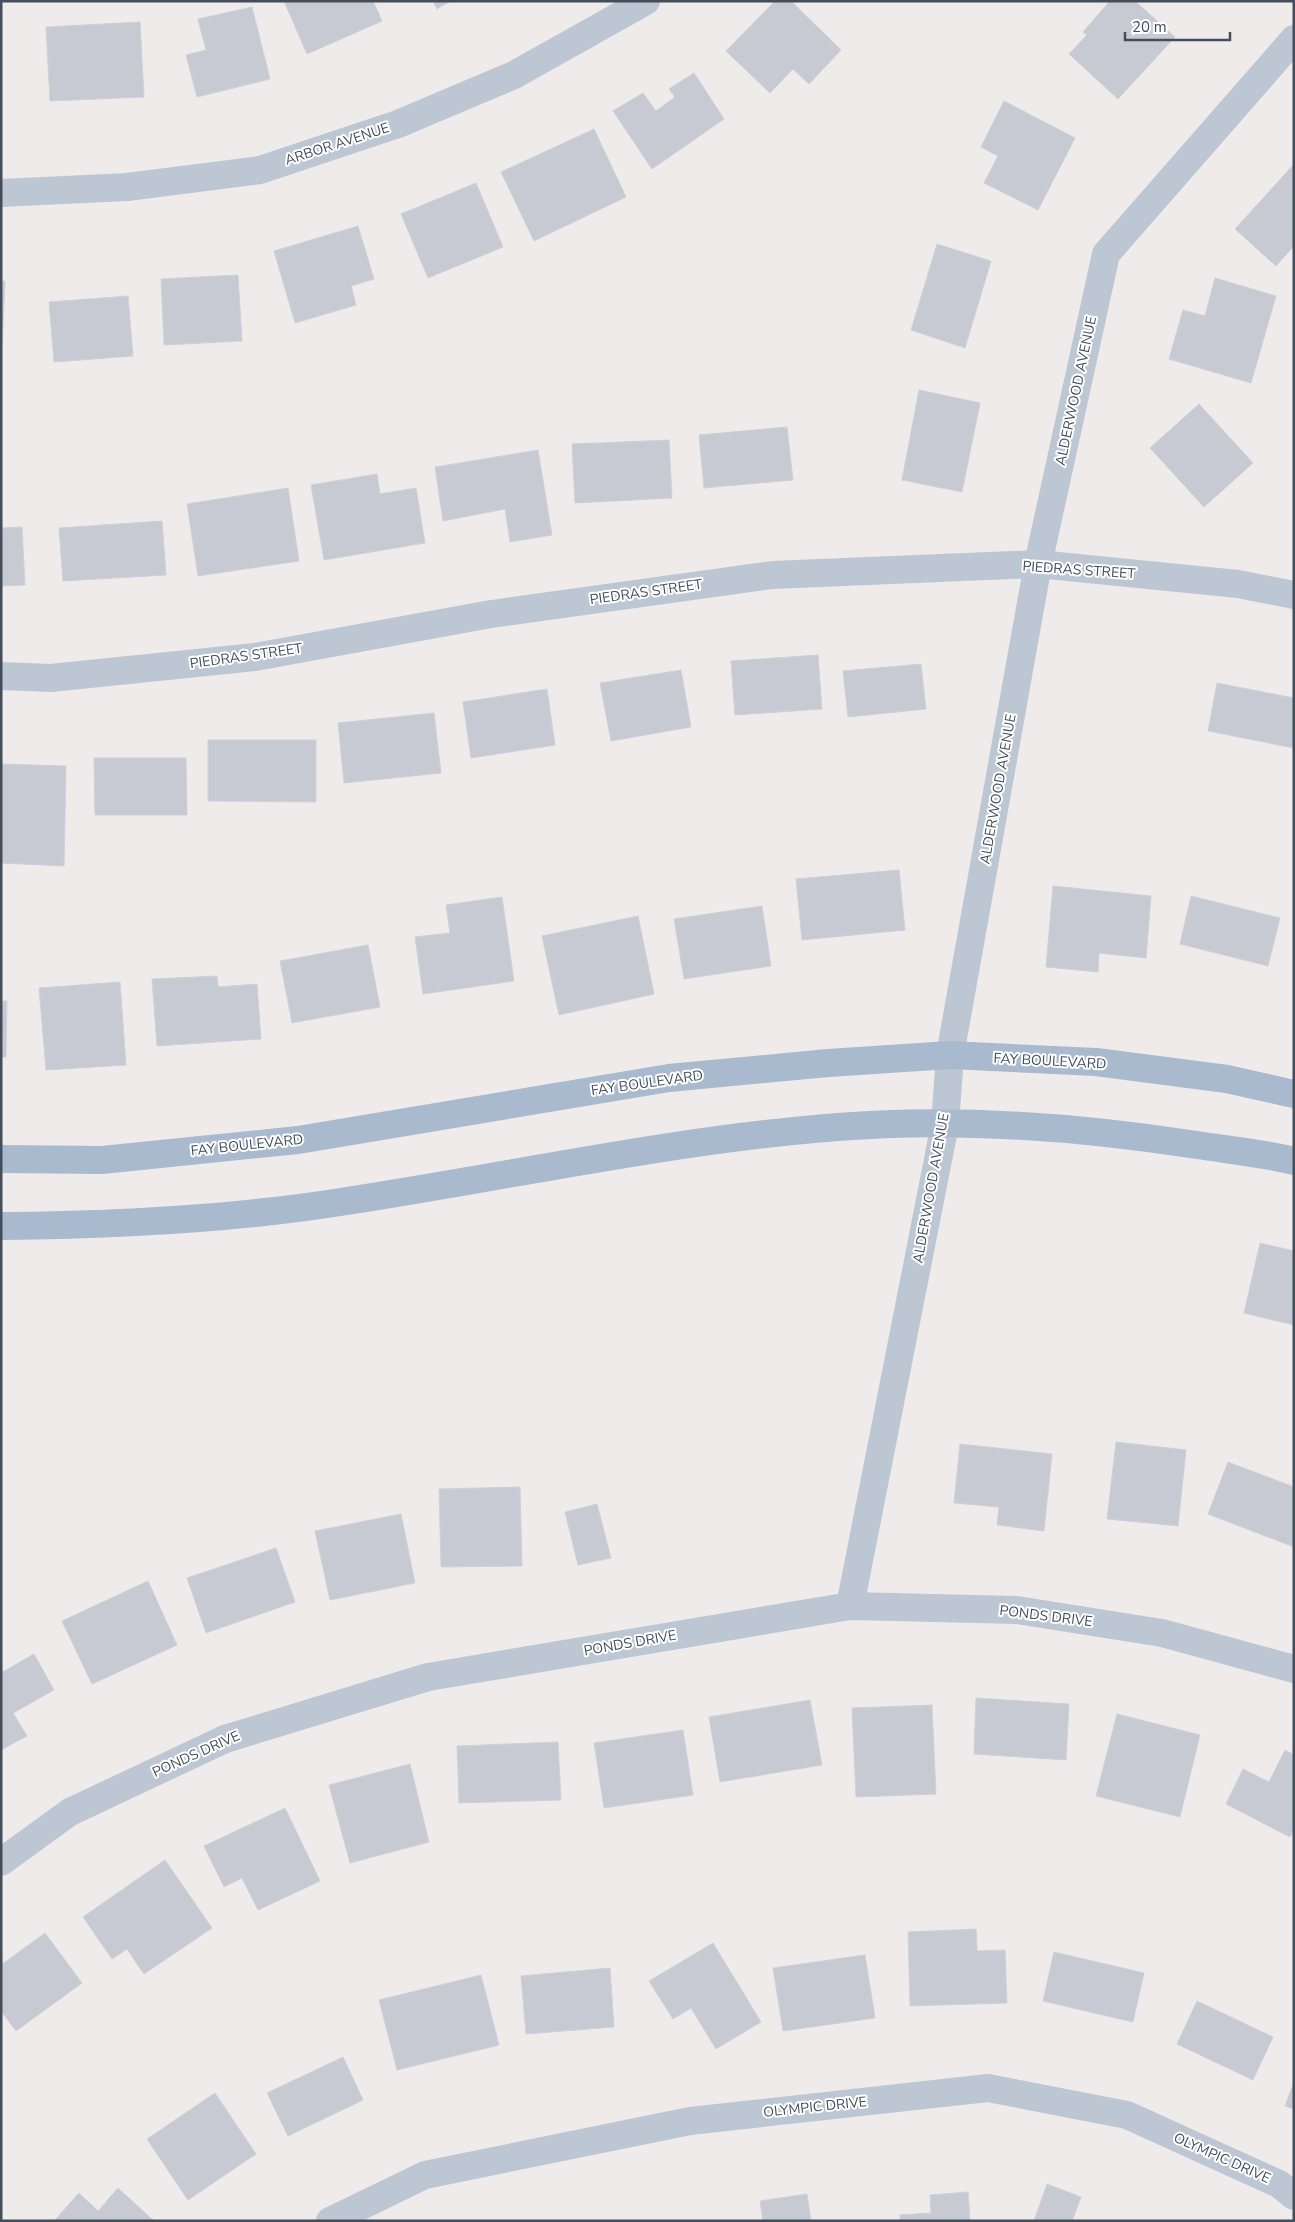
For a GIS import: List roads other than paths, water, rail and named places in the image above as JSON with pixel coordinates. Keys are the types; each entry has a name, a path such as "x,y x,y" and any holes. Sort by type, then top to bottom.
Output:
{"main road":[{"name":"FAY BOULEVARD","path":"1,1160 102,1160 298,1140 669,1078 828,1063 950,1055 1096,1062 1227,1079 1294,1094"},
{"path":"1,1226 78,1226 204,1219 332,1204 705,1142 839,1126 945,1124 1075,1128 1294,1161"}],"street":[{"name":"ARBOR AVENUE","path":"1,193 127,187 260,170 398,124 514,75 646,1"},
{"name":"ALDERWOOD AVENUE","path":"850,1606 945,1124 950,1055 1038,564 1106,254 1294,40"},
{"name":"PIEDRAS STREET","path":"1,676 51,678 255,657 491,614 772,575 1038,564 1238,584 1294,595"},
{"name":"PONDS DRIVE","path":"1,1862 70,1812 225,1739 428,1677 850,1606 1017,1610 1162,1633 1294,1669"},
{"name":"OLYMPIC DRIVE","path":"330,2221 425,2174 690,2120 988,2088 1127,2115 1279,2184 1294,2196"}]}
